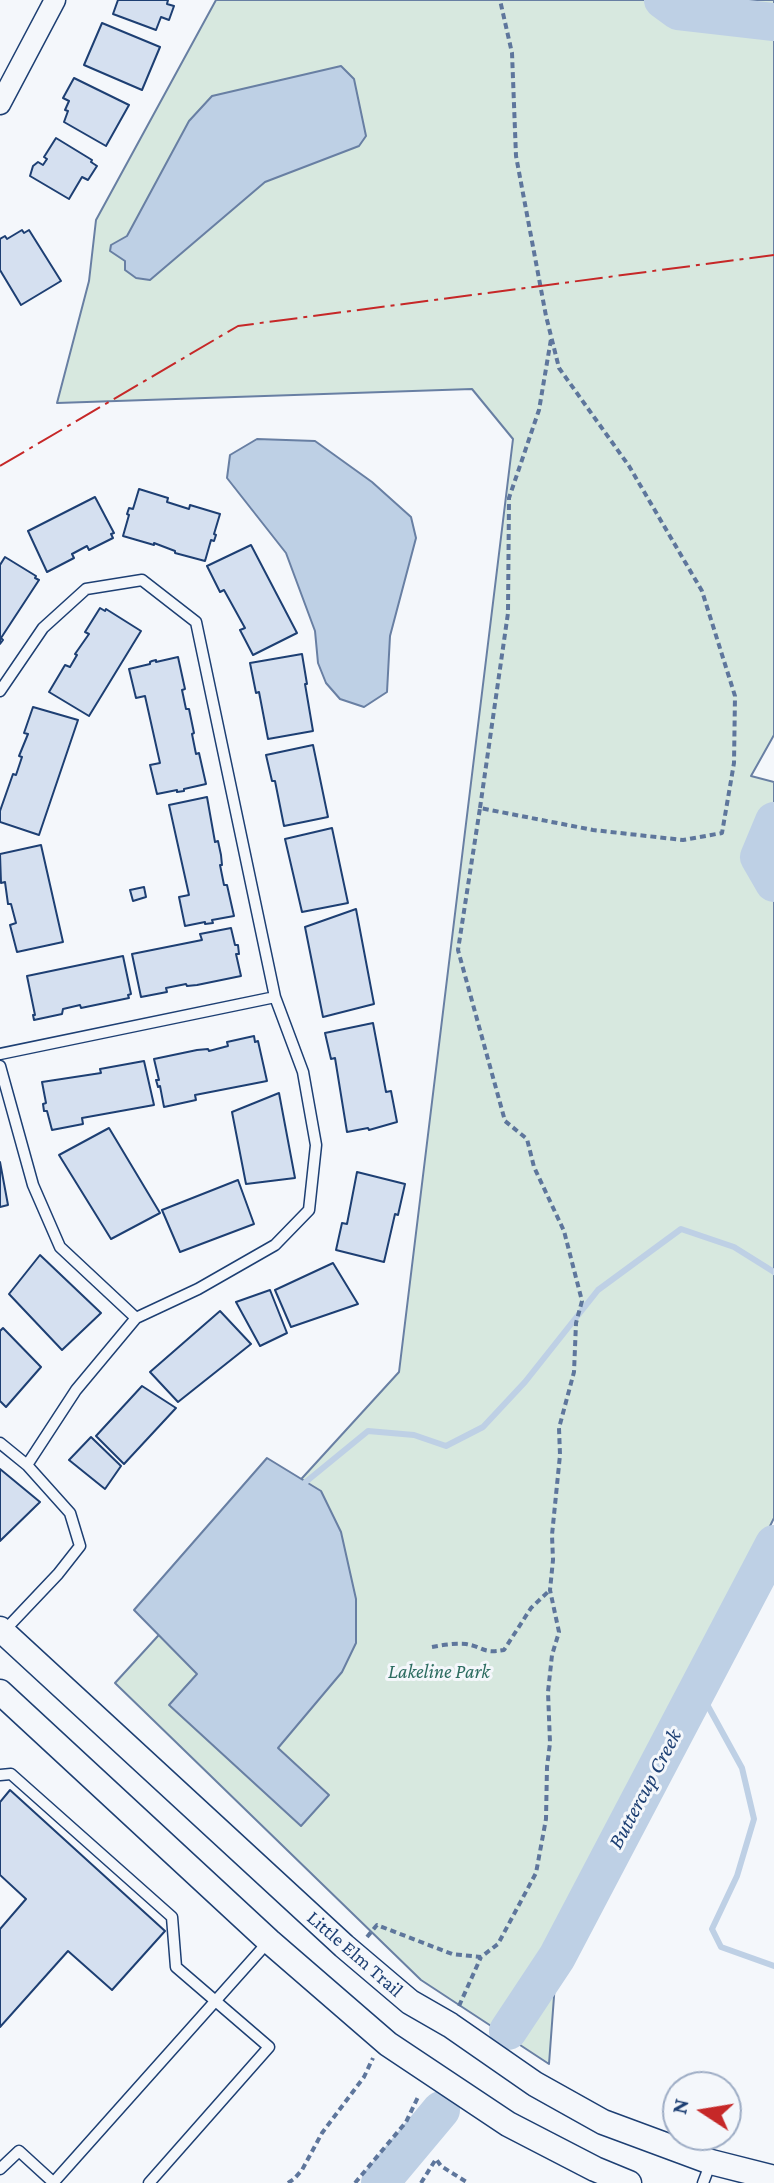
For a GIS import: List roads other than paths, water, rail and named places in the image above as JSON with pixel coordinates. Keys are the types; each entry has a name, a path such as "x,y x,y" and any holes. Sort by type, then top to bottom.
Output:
{"street":[{"path":"0,104 55,0"},
{"name":"Little Elm Trail","path":"1,1632 344,1946 410,2002 450,2025 535,2084 603,2122 707,2172 774,2178"},
{"path":"0,1692 269,1941 388,2044 508,2124 629,2183"}],"lane":[{"path":"0,691 43,628 86,589 142,580 196,622 275,997 303,1072 316,1145 309,1210 275,1245 198,1289 136,1318 76,1390 27,1465"},
{"path":"0,1054 275,997"},
{"path":"0,1066 33,1185 60,1247 136,1318"},
{"path":"0,1443 27,1465 70,1513 80,1546 58,1574 1,1632"},
{"path":"0,1775 11,1774 172,1917 176,1967 269,2047 149,2183"},
{"path":"0,2169 19,2151 54,2183 269,1941"}],"water":[{"path":"341,66 354,79 366,136 359,146 265,182 150,280 136,278 125,270 125,261 110,251 111,245 127,236 189,121 212,96"},
{"path":"257,439 315,441 372,482 411,517 416,538 390,636 387,692 364,707 340,699 326,683 318,663 315,631 286,553 227,478 230,455"},
{"path":"267,1458 321,1491 341,1532 356,1599 356,1643 342,1672 278,1748 329,1795 301,1826 169,1705 197,1674 134,1610"}],"waterway":[{"name":"Buttercup Creek","path":"663,0 678,11 774,22"},
{"name":"Buttercup Creek","path":"774,821 759,857 774,883"},
{"path":"302,1485 368,1431 414,1435 446,1446 483,1427 525,1382 598,1290 681,1229 734,1247 774,1272"},
{"name":"Buttercup Creek","path":"508,2031 557,1957 774,1544"},
{"path":"698,1688 742,1768 754,1819 737,1876 712,1929 721,1947 774,1966"},
{"name":"Buttercup Creek","path":"380,2183 441,2110"}],"park label":[{"name":"Lakeline Park","path":"439,1672"}]}
